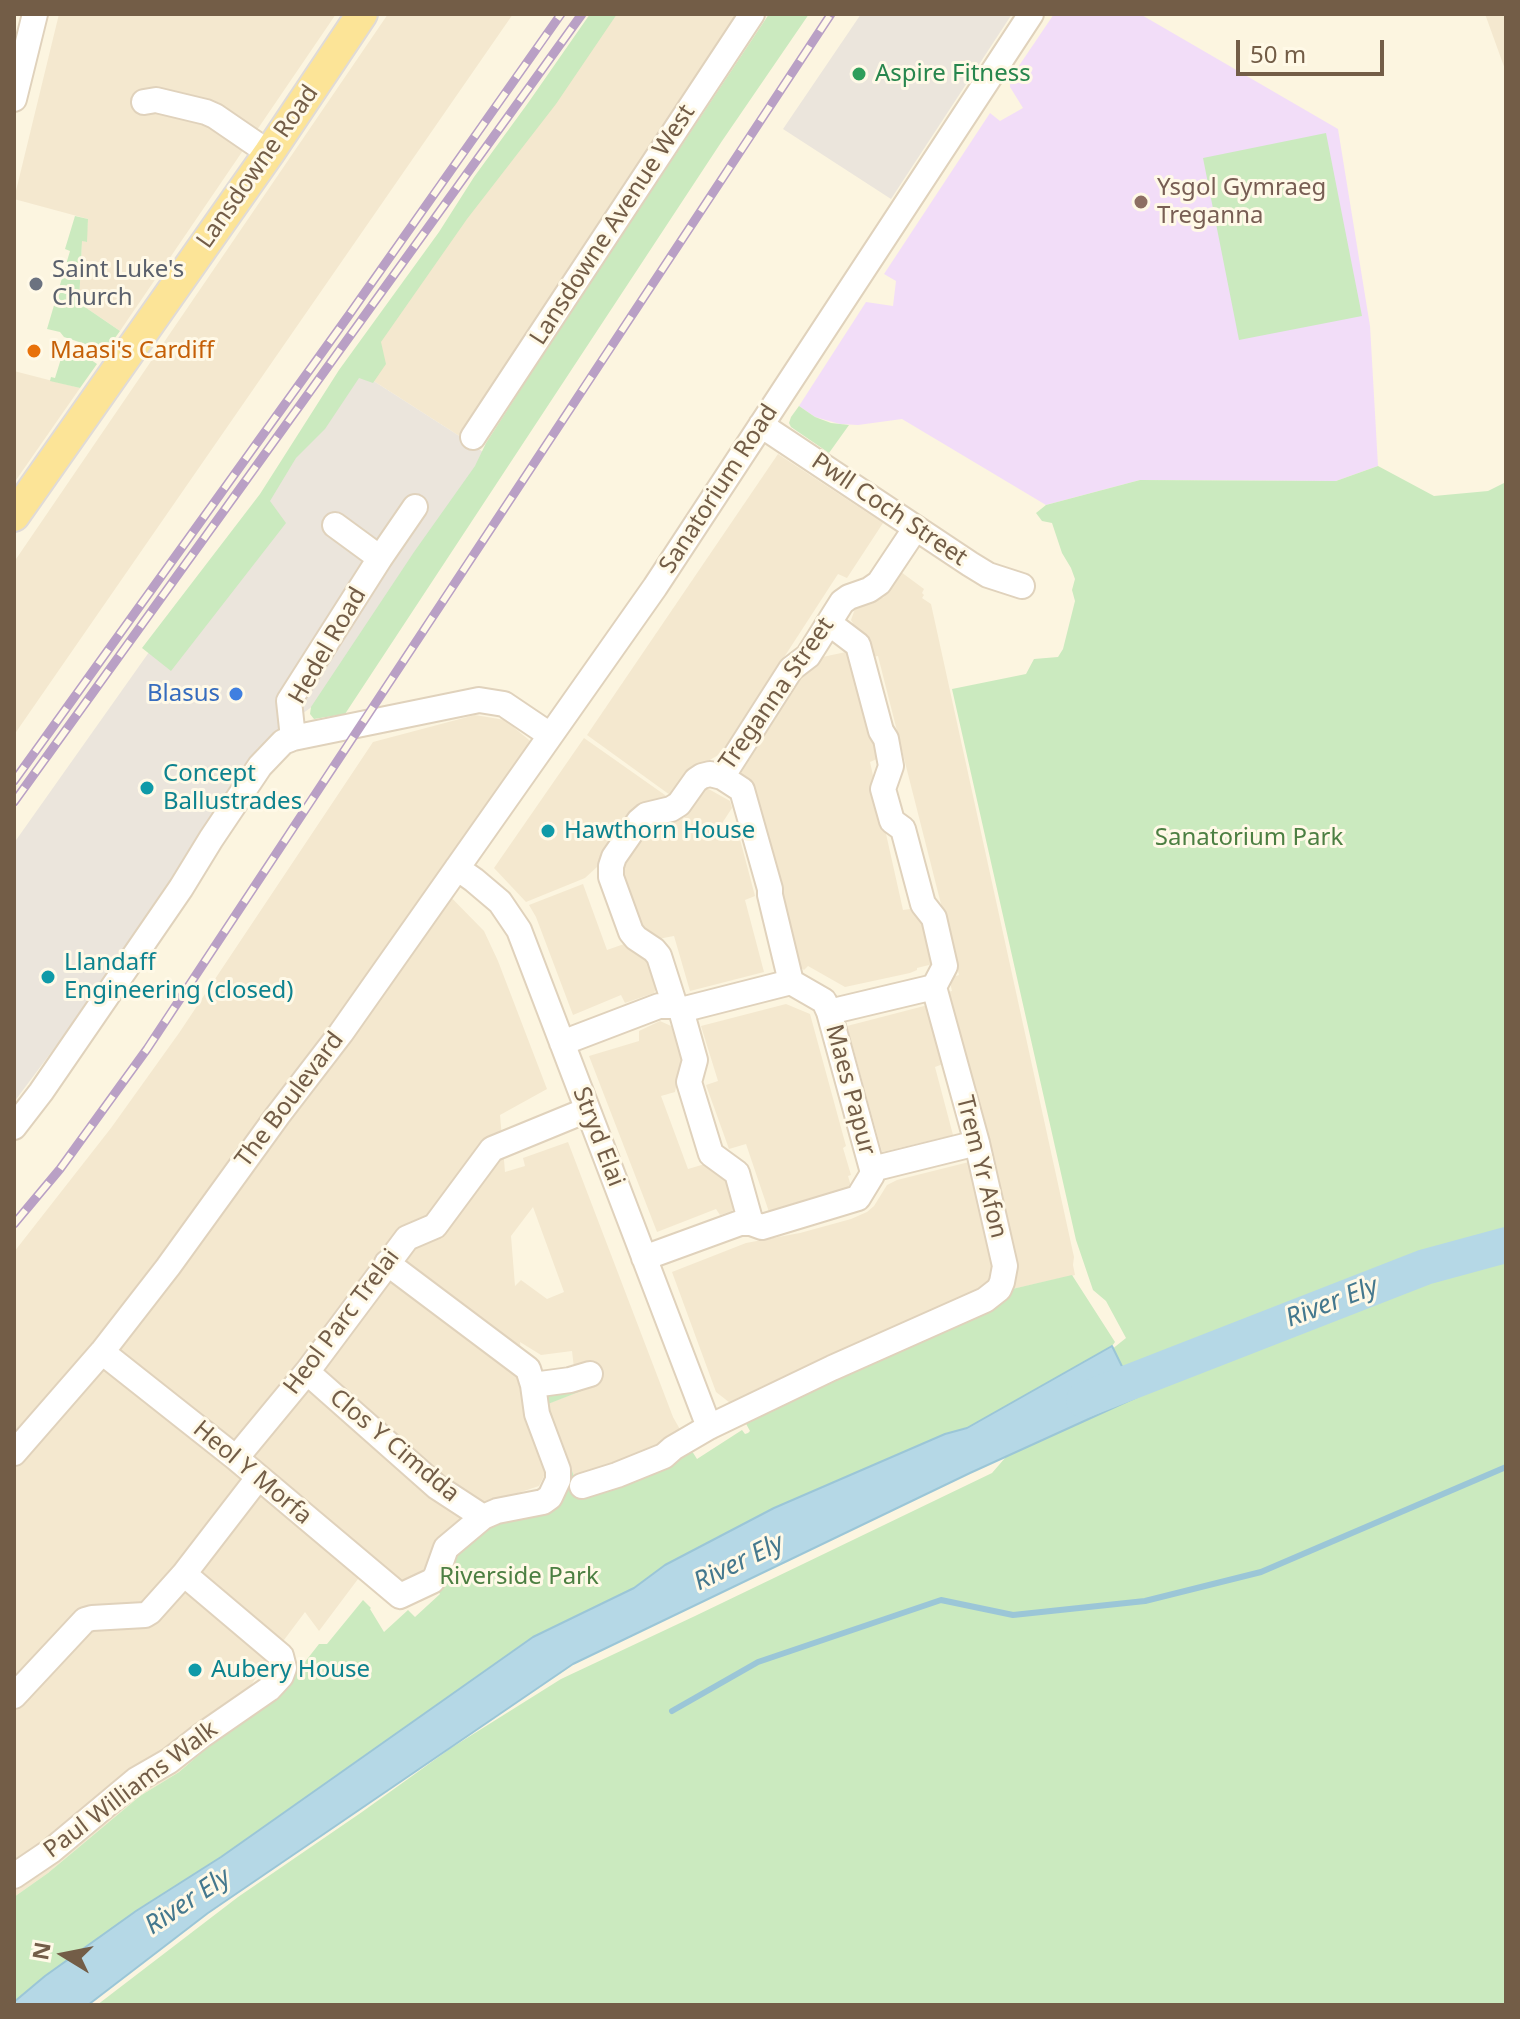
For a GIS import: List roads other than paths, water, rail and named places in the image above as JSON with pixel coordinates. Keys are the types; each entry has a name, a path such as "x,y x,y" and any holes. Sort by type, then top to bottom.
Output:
{"main road":[{"name":"Lansdowne Road","path":"14,516 269,153 362,14"}],"street":[{"path":"14,99 21,40 35,14"},
{"name":"Sanatorium Road","path":"550,735 655,587 1031,14"},
{"name":"Lansdowne Avenue West","path":"473,437 503,370 743,17"},
{"path":"144,102 156,100 206,112 269,153"},
{"name":"Pwll Coch Street","path":"761,425 988,575 1022,586"},
{"name":"Hedel Road","path":"293,738 289,701 415,507"},
{"path":"335,525 380,558"},
{"name":"Treganna Street","path":"678,1008 659,956 631,932 611,877 614,857 646,815 679,804 702,776 722,777 791,669 808,656 842,602 879,583 915,529"},
{"name":"Trem Yr Afon","path":"582,1486 664,1456 709,1427 854,1357 985,1300 999,1289 1005,1266 977,1143 934,987 945,966 934,918 923,904 903,829 892,821 883,789 891,766 858,645 829,623"},
{"path":"14,1127 181,888 260,766 283,742 479,700 504,704 550,735"},
{"name":"The Boulevard","path":"14,1453 102,1352 168,1267 341,1033 550,735"},
{"path":"722,777 742,790 770,889 791,982"},
{"name":"Stryd Elai","path":"457,868 500,902 519,930 709,1427"},
{"path":"562,1043 659,1006 678,1008 791,982 824,1001 829,1012 934,987"},
{"path":"678,1008 695,1060 689,1082 711,1154 737,1173 751,1223"},
{"name":"Maes Papur","path":"829,1012 872,1169"},
{"name":"Heol Parc Trelai","path":"236,1458 307,1372 407,1238 435,1226 492,1149 587,1110"},
{"path":"644,1258 740,1223 762,1227 858,1198 872,1175 872,1169 977,1143"},
{"name":"Clos Y Cimdda","path":"387,1263 528,1369 537,1414 558,1470 555,1489 550,1497 543,1502 497,1511 483,1517 446,1548 432,1581 400,1596"},
{"name":"Heol Y Morfa","path":"102,1352 236,1458 400,1596"},
{"name":"Clos Y Cimdda","path":"307,1372 437,1487 483,1517"},
{"path":"533,1385 590,1374"},
{"path":"14,1696 85,1620 145,1615 184,1574 258,1478"},
{"name":"Paul Williams Walk","path":"14,1876 51,1851 136,1780 169,1761 269,1689 281,1676 284,1668 281,1656 184,1574"}],"water":[{"path":"1112,1346 1137,1397 970,1473 573,1664 208,1913 88,2005 14,2005 45,1976 136,1911 221,1857 533,1637 634,1588 665,1565 774,1508 945,1434 967,1428"}],"waterway":[{"name":"River Ely","path":"1084,1400 1425,1267 1506,1245"},
{"path":"672,1711 758,1662 941,1600 1013,1615 1145,1601 1261,1572 1506,1467"}],"railway":[{"path":"14,781 561,14"},
{"path":"14,802 582,14"},
{"path":"14,1224 60,1169 147,1049 831,14"}],"place":[{"name":"Aspire Fitness","path":"859,74"},
{"name":"Ysgol Gymraeg Treganna","path":"1141,202"},
{"name":"Saint Luke's Church","path":"36,284"},
{"name":"Maasi's Cardiff","path":"34,351"},
{"name":"Blasus","path":"236,694"},
{"name":"Concept Ballustrades","path":"147,788"},
{"name":"Hawthorn House","path":"548,831"},
{"name":"Llandaff Engineering (closed)","path":"48,977"},
{"name":"Aubery House","path":"195,1670"}],"park label":[{"name":"Sanatorium Park","path":"1249,838"},
{"name":"Riverside Park","path":"519,1577"}]}
